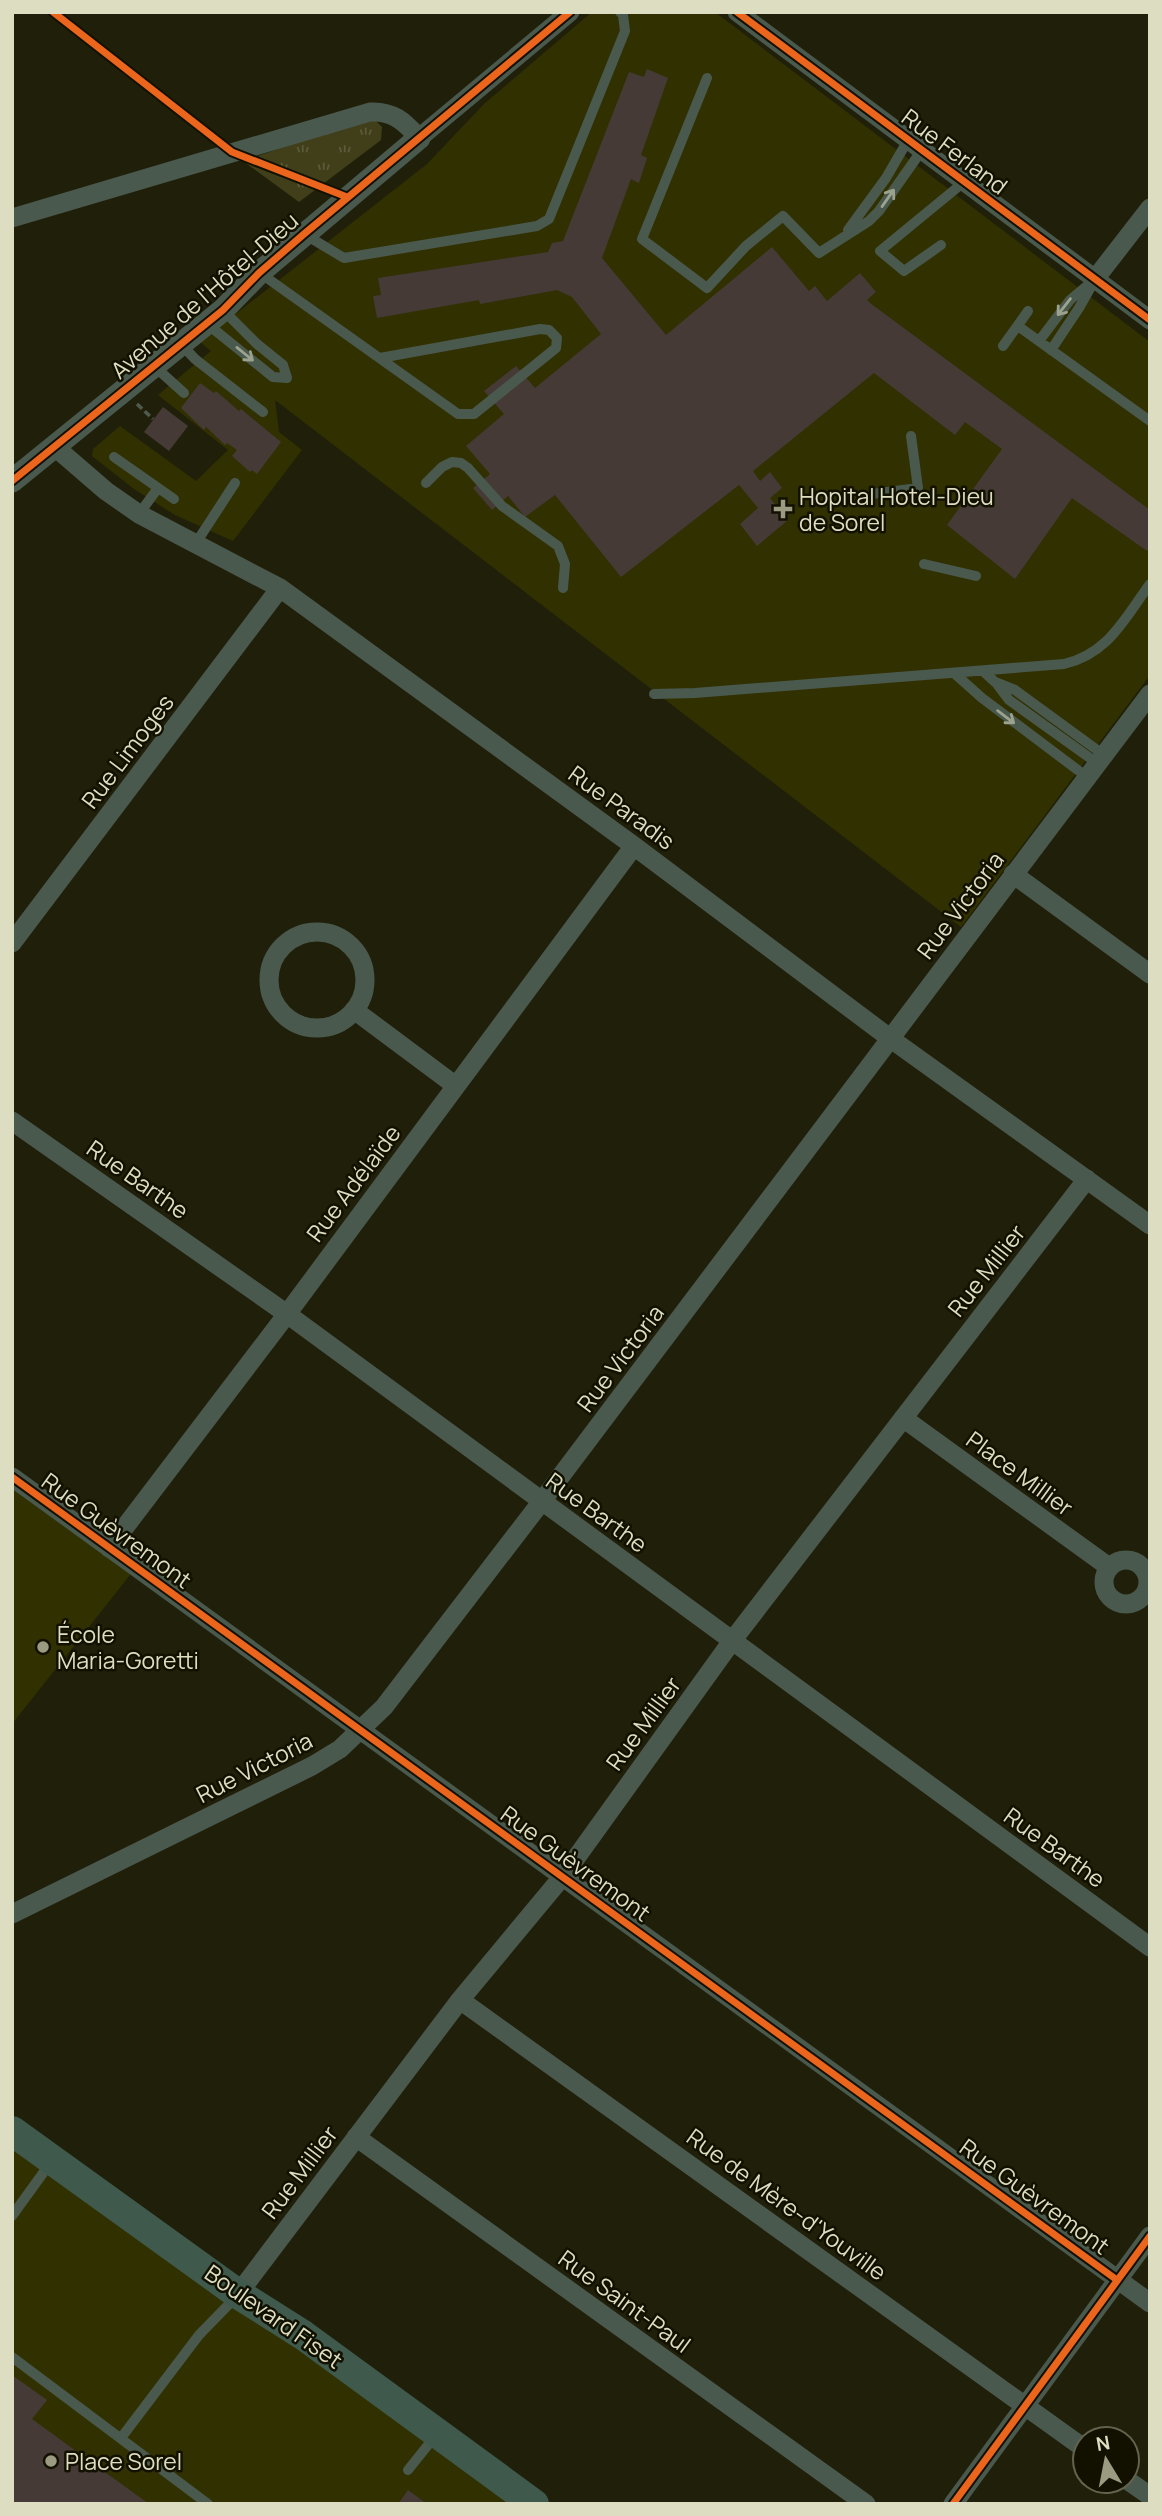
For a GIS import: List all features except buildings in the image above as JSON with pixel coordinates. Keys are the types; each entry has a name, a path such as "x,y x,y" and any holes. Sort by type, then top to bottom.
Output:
{"main road":[{"name":"Boulevard Fiset","path":"12,2131 238,2294 303,2334 534,2504"}],"street":[{"path":"12,218 370,112 383,111 396,116 419,138 570,12"},
{"name":"Rue Ferland","path":"737,12 1150,320"},
{"name":"Avenue de l'Hôtel-Dieu","path":"12,481 215,316 259,273 419,138"},
{"path":"1095,279 1150,208"},
{"name":"Rue Paradis","path":"55,447 106,491 139,514 280,587 634,846 891,1039 1150,1224"},
{"name":"Rue Limoges","path":"12,943 280,587"},
{"name":"Rue Victoria","path":"12,1914 312,1766 341,1749 384,1707 1150,694"},
{"name":"Rue Adélaïde","path":"109,1548 287,1314 634,846"},
{"path":"1013,874 1150,974"},
{"path":"307,933 330,933 345,940 356,951 363,965 365,981 362,997 354,1010 342,1021 327,1027 311,1028 296,1024 282,1015 268,986 269,970 275,955 285,943 307,933"},
{"path":"354,1010 456,1086"},
{"name":"Rue Barthe","path":"12,1121 287,1314 1150,1947"},
{"name":"Rue Millier","path":"238,2294 460,2000 562,1876 732,1641 1087,1180"},
{"name":"Place Millier","path":"903,1418 1109,1567"},
{"name":"Rue Guèvremont","path":"12,1478 1150,2303"},
{"name":"Rue de Mère-d'Youville","path":"460,2000 1071,2439"},
{"name":"Rue Saint-Paul","path":"356,2137 866,2504"},
{"path":"953,2504 1150,2236"}],"lane":[{"path":"304,234 344,258 537,226 549,219 625,32 623,15 620,12"},
{"path":"707,78 642,239 706,288 746,246 783,216 819,253 869,221 879,211 915,145"},
{"path":"844,236 886,178 915,145"},
{"path":"941,245 904,271 880,251 964,182"},
{"path":"259,273 458,414 474,414 556,348 556,338 549,330 540,328 380,358"},
{"path":"1039,341 1070,300 1095,279"},
{"path":"1051,350 1079,309 1095,279"},
{"path":"1003,346 1028,310"},
{"path":"215,316 283,365 287,378 273,377 215,316"},
{"path":"1018,326 1150,421"},
{"path":"181,344 201,364 263,412"},
{"path":"154,366 184,393"},
{"path":"872,494 918,488 911,436"},
{"path":"114,457 174,499"},
{"path":"426,483 442,467 452,462 461,463 468,468 502,506 558,546 565,564 563,588"},
{"path":"196,543 235,483"},
{"path":"139,514 158,488"},
{"path":"924,564 976,576"},
{"path":"654,694 1064,664 1084,658 1104,645 1150,584"},
{"path":"983,671 1009,699 1096,765"},
{"path":"954,673 982,698 1096,765"},
{"path":"12,2216 52,2160"},
{"path":"121,2438 199,2335 238,2294"},
{"path":"12,2357 208,2504"},
{"path":"408,2470 438,2433"}],"shaded area":[{"name":"Hopital Hotel-Dieu de Sorel","path":"592,12 715,12 1150,342 1150,675 961,927 275,400 279,432 302,450 233,541 175,515 134,489 92,456 93,449 120,426 196,481 228,450 158,395 211,351 200,342 427,164 485,103"},
{"name":"École Maria-Goretti","path":"12,1482 134,1570 12,1724"},
{"path":"12,2131 518,2504 12,2504"}],"green space":[{"path":"372,117 382,127 381,140 299,202 243,161"}],"cycle path":[{"path":"53,12 232,152 347,197"},
{"path":"12,481 223,310 259,273 304,234 570,12"},
{"path":"737,12 1150,320"},
{"path":"12,1477 1117,2280"},
{"path":"953,2504 1150,2236"}],"place":[{"name":"Hopital Hotel-Dieu de Sorel","path":"783,509"},
{"name":"École Maria-Goretti","path":"43,1647"},
{"name":"Place Sorel","path":"51,2461"}]}
